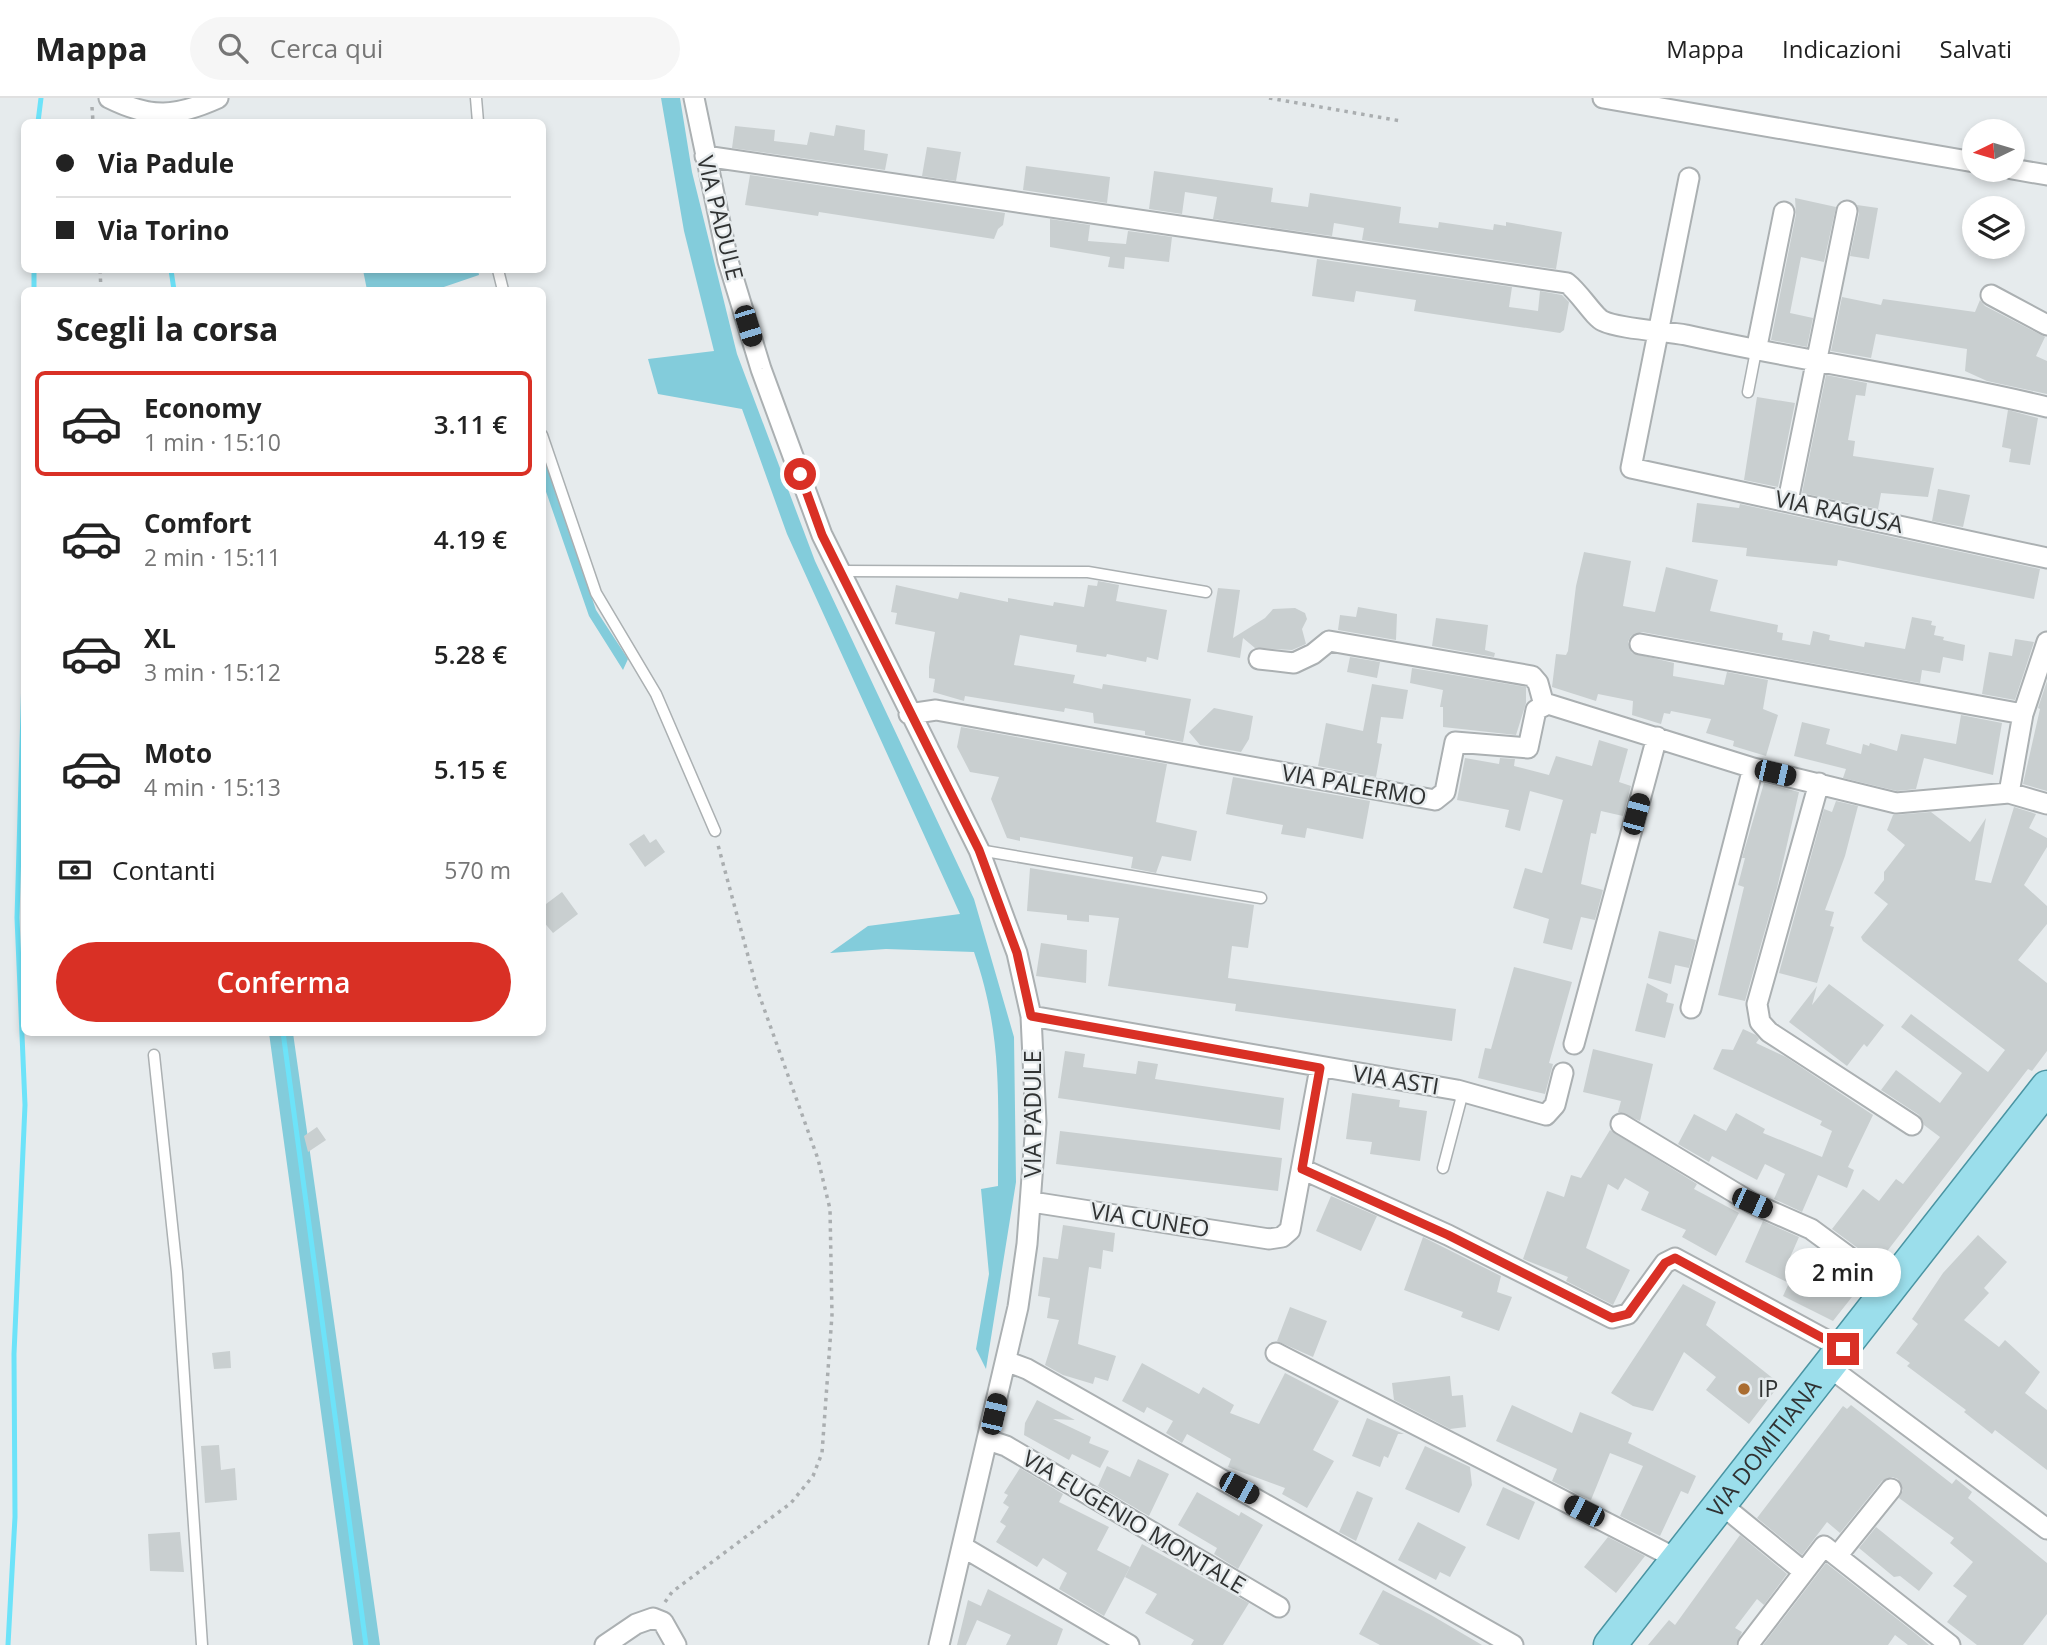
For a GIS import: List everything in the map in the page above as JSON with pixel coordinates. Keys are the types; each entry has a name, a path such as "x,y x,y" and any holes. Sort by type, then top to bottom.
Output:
{"main road":[{"name":"VIA DOMITIANA","path":"1610,1645 2047,1087"}],"street":[{"path":"109,98 138,113 187,111 218,98"},
{"name":"VIA PADULE","path":"694,98 728,261 761,369 822,535 979,850 1017,953 1031,1016 1036,1123 1032,1202 1018,1307 939,1645"},
{"path":"1604,98 1962,160"},
{"path":"705,156 1567,283 1582,294 1596,316 1604,322 1658,329 1756,351 1986,392 2047,407"},
{"path":"2025,171 2047,175"},
{"path":"1658,329 1689,178"},
{"path":"1788,501 1847,211"},
{"path":"1756,351 1784,212"},
{"path":"1991,295 2047,325"},
{"name":"VIA RAGUSA","path":"1658,329 1631,468 2047,558"},
{"path":"1259,659 1294,663 1313,654 1329,641 1532,676 1538,683 1544,705 1753,768 1896,803 2009,793 2047,804"},
{"path":"2009,793 2023,714 2047,642"},
{"path":"1640,644 2023,714"},
{"name":"VIA PALERMO","path":"909,714 936,710 1435,800 1445,792 1455,742 1528,748 1536,710 1544,705"},
{"path":"1574,1044 1657,737"},
{"path":"1691,1008 1753,768"},
{"path":"1819,783 1757,1004 1758,1015 1769,1032 1912,1125"},
{"name":"VIA ASTI","path":"1031,1016 1464,1092 1546,1115 1555,1105 1563,1073"},
{"path":"1320,1068 1302,1169 1448,1235 1612,1318 1628,1314 1665,1263 1675,1258 1836,1358 2047,1529"},
{"path":"1621,1124 1752,1203 1811,1229 1891,1288"},
{"name":"VIA CUNEO","path":"1032,1202 1269,1239 1282,1237 1290,1230 1302,1169"},
{"path":"1276,1353 1679,1560"},
{"path":"1006,1361 1039,1376 1513,1645"},
{"name":"VIA EUGENIO MONTALE","path":"988,1440 1006,1446 1279,1607"},
{"path":"1837,1556 1891,1489"},
{"path":"1722,1504 1804,1572"},
{"path":"1748,1645 1824,1546 1950,1645"},
{"path":"963,1547 1129,1645"},
{"path":"605,1645 636,1623 653,1618 663,1622 676,1645"}],"lane":[{"path":"476,98 478,119"},
{"path":"1748,392 1756,351"},
{"path":"546,447 596,593 656,694 715,831"},
{"path":"842,571 1087,572 1206,592"},
{"path":"979,850 1261,898"},
{"path":"154,1055 177,1272 202,1645"},
{"path":"1443,1168 1464,1092"}],"path":[{"path":"92,98 93,119"},
{"path":"1269,98 1401,121"},
{"path":"653,1618 672,1592 791,1503 813,1476 822,1453 826,1415 832,1289 830,1209 818,1159 757,989 715,831"}],"shaded area":[{"path":"661,98 680,98 692,172 737,354 815,561 974,899 1014,1037 1016,1182 986,1369 976,1349 989,1274 981,1189 998,1186 998,1125 997,1068 990,1012 983,983 974,952 886,949 830,953 868,926 960,914 787,534 742,409 658,394 648,359 714,351 684,231"},
{"path":"364,273 479,275 444,287 366,287"},
{"path":"546,463 596,610 628,659 623,670 589,616 546,492"},
{"path":"269,1036 293,1036 380,1645 353,1645"}],"building":[{"path":"836,125 865,130 864,150 888,154 885,170 732,148 735,126 775,130 774,141 807,145 810,132 834,136"},
{"path":"927,147 961,152 956,181 922,176"},
{"path":"1026,166 1110,177 1107,203 1023,190"},
{"path":"1154,171 1273,188 1271,202 1308,207 1310,193 1401,207 1399,223 1438,228 1439,222 1493,230 1494,224 1506,226 1506,222 1562,232 1556,269 1362,240 1364,228 1334,223 1332,236 1213,219 1217,197 1185,192 1182,214 1149,209"},
{"path":"750,175 1005,213 1003,225 994,239 819,212 818,216 745,205"},
{"path":"1795,198 1836,207 1824,262 1801,257 1790,313 1813,318 1807,347 1771,340 1796,214"},
{"path":"1857,205 1878,208 1869,259 1850,256 1859,213"},
{"path":"1050,219 1090,225 1088,241 1126,244 1128,231 1172,237 1169,262 1125,257 1124,269 1108,267 1110,257 1050,247"},
{"path":"1317,259 1512,287 1509,307 1538,311 1540,291 1562,295 1569,302 1564,330 1560,333 1414,311 1416,300 1356,291 1354,302 1312,296"},
{"path":"1842,297 1881,305 1883,299 1975,312 1980,300 1985,306 2045,337 2036,356 2047,361 2047,394 1987,381 1965,371 1967,349 1876,334 1871,358 1831,351"},
{"path":"1826,375 1867,383 1865,396 1856,395 1848,440 1855,441 1853,456 1934,468 1928,497 1881,493 1878,509 1802,493"},
{"path":"1757,397 1795,403 1778,487 1744,480"},
{"path":"2008,410 2038,418 2030,465 2009,462 2011,449 2002,447"},
{"path":"1938,489 1970,495 1963,527 1932,521"},
{"path":"1697,503 1739,508 1740,504 2040,569 2034,599 1838,560 1837,566 1746,556 1747,548 1692,542"},
{"path":"1584,552 1631,561 1623,606 1655,612 1666,567 1718,580 1710,611 1778,625 1777,632 1783,633 1782,640 1810,645 1813,631 1830,635 1829,640 1864,647 1865,642 1905,649 1912,617 1932,621 1931,625 1936,626 1934,635 1944,637 1943,640 1965,645 1963,661 1943,657 1940,673 1922,670 1920,683 1642,632 1631,636 1628,642 1632,653 1674,663 1673,676 1724,685 1727,672 1768,680 1763,709 1778,715 1766,756 1733,746 1734,741 1706,733 1711,719 1671,711 1670,714 1664,713 1661,724 1632,715 1633,701 1598,694 1596,701 1552,687 1556,654 1566,655 1568,651 1576,586"},
{"path":"1098,581 1119,585 1116,601 1167,610 1158,660 1147,657 1146,662 1107,654 1106,657 1076,652 1077,645 1020,635 1014,665 1075,675 1073,683 1102,689 1103,684 1191,699 1183,742 1145,735 1145,731 1094,723 1093,713 1065,708 1064,712 965,696 964,701 933,692 935,679 929,678 929,667 935,632 895,624 897,613 891,612 896,585 958,599 960,592 1008,602 1008,598 1053,606 1054,602 1084,607 1088,585 1097,586"},
{"path":"1218,588 1240,590 1233,638 1265,618 1273,609 1295,608 1305,613 1307,619 1302,629 1306,644 1292,650 1255,648 1243,638 1240,658 1207,652"},
{"path":"1358,607 1397,614 1396,640 1338,630 1340,615 1356,617"},
{"path":"1436,618 1488,625 1485,650 1495,653 1494,657 1432,646"},
{"path":"2015,639 2034,642 2015,700 1982,694 1989,652 2012,656"},
{"path":"1350,657 1380,662 1377,678 1347,672"},
{"path":"1412,668 1526,687 1526,703 1516,735 1443,727 1443,707 1440,707 1443,690 1410,683"},
{"path":"2047,681 2047,791 2023,784 2040,709 2038,708"},
{"path":"1372,684 1408,690 1403,719 1381,717 1377,743 1382,744 1376,777 1318,766 1326,723 1363,731"},
{"path":"1214,708 1253,716 1249,739 1241,752 1200,745 1189,732"},
{"path":"1961,715 2002,723 1993,775 1924,758 1916,789 1897,791 1843,778 1846,769 1794,756 1802,722 1830,729 1826,744 1861,754 1863,744 1869,746 1870,743 1897,751 1901,734 1956,744"},
{"path":"961,727 1167,764 1156,822 1197,831 1191,861 1162,856 1156,873 1131,868 1133,857 1020,837 1020,841 1007,838 991,799 999,777 970,772 957,747"},
{"path":"1599,740 1628,749 1619,782 1631,786 1623,816 1601,811 1596,834 1591,833 1581,884 1603,890 1595,920 1581,917 1572,950 1543,943 1549,919 1513,908 1525,868 1542,873 1563,800 1530,791 1520,831 1505,827 1509,810 1457,800 1465,758 1499,764 1500,758 1515,759 1514,766 1549,775 1556,756 1592,766"},
{"path":"1233,777 1370,801 1363,839 1307,828 1305,838 1281,834 1283,825 1226,814"},
{"path":"1764,783 1799,792 1777,888 1745,1001 1718,995 1744,887 1738,885 1745,858 1742,858"},
{"path":"1836,801 1858,806 1845,856 1825,910 1834,912 1830,926 1834,927 1817,983 1779,973 1824,809 1832,812"},
{"path":"2014,807 2036,814 2029,828 2047,838 2047,847 2024,885 2047,906 2047,924 2018,960 2047,983 2047,1051 2032,1071 2028,1069 1878,1263 1832,1229 1863,1189 1879,1201 1896,1179 1903,1184 1940,1137 1924,1125 1919,1115 1881,1090 1896,1070 1940,1103 1962,1073 1901,1027 1911,1014 1988,1072 2005,1050 1863,941 1861,937 1888,904 1874,893 1884,880 1884,872 1905,845 1887,830 1893,815 1931,812 1970,842 1986,818 1975,880 1991,883"},
{"path":"644,834 650,843 656,839 665,852 645,867 629,844"},
{"path":"1030,868 1254,905 1248,948 1232,946 1228,978 1456,1009 1452,1041 1235,1011 1236,1004 1108,986 1119,918 1089,915 1089,922 1067,920 1067,915 1027,911"},
{"path":"562,892 578,914 553,933 546,925 546,904"},
{"path":"1659,931 1696,940 1689,968 1675,965 1671,984 1648,978"},
{"path":"1041,943 1087,950 1086,983 1036,976"},
{"path":"1514,967 1572,982 1549,1063 1553,1064 1545,1094 1478,1078 1485,1048 1491,1049"},
{"path":"1647,983 1668,994 1666,1002 1674,1004 1665,1038 1635,1031"},
{"path":"1829,984 1884,1025 1867,1047 1864,1044 1847,1066 1789,1022 1817,986 1812,1005"},
{"path":"1743,1029 1756,1035 1759,1039 1756,1043 1786,1057 1873,1115 1848,1167 1854,1170 1847,1188 1818,1175 1802,1212 1774,1199 1785,1174 1765,1164 1757,1180 1712,1156 1709,1162 1678,1144 1694,1114 1726,1131 1736,1113 1765,1129 1763,1133 1822,1157 1832,1131 1820,1125 1822,1121 1713,1069 1722,1049 1733,1050"},
{"path":"1593,1049 1653,1064 1640,1121 1618,1112 1621,1101 1583,1092"},
{"path":"1065,1051 1085,1054 1083,1067 1136,1074 1138,1061 1158,1064 1155,1079 1284,1098 1280,1130 1058,1098"},
{"path":"1352,1093 1400,1100 1399,1107 1427,1111 1420,1161 1370,1154 1372,1142 1346,1139"},
{"path":"317,1127 326,1140 308,1152 304,1136"},
{"path":"1610,1130 1697,1184 1694,1189 1739,1213 1716,1256 1682,1237 1686,1230 1641,1210 1649,1192 1625,1178 1618,1190 1608,1184 1586,1248 1630,1270 1613,1305 1566,1281 1568,1277 1523,1259 1547,1191 1564,1197 1571,1175 1581,1178"},
{"path":"1060,1131 1282,1158 1278,1191 1056,1164"},
{"path":"1331,1196 1377,1216 1361,1251 1316,1231"},
{"path":"1763,1221 1799,1237 1788,1262 1829,1282 1842,1267 1863,1283 1833,1321 1783,1296 1789,1283 1745,1262"},
{"path":"1063,1225 1115,1233 1113,1252 1103,1250 1101,1269 1089,1267 1078,1344 1116,1356 1108,1381 1095,1377 1093,1384 1063,1375 1045,1365 1059,1320 1047,1318 1050,1298 1038,1296 1043,1257 1058,1259"},
{"path":"1978,1235 2007,1262 1984,1288 1989,1293 1964,1320 1999,1347 2005,1340 2040,1372 2025,1393 2047,1410 2047,1470 1995,1430 1992,1434 1964,1412 1966,1410 1907,1366 1910,1363 1896,1353 1918,1324 1912,1319 1943,1273"},
{"path":"1423,1237 1501,1276 1497,1292 1512,1297 1499,1331 1461,1317 1463,1312 1404,1290"},
{"path":"1683,1284 1716,1302 1706,1325 1780,1384 1749,1424 1706,1390 1716,1377 1684,1352 1653,1411 1633,1406 1611,1393"},
{"path":"1290,1307 1327,1321 1313,1357 1277,1341"},
{"path":"230,1351 231,1368 214,1369 212,1353"},
{"path":"1142,1363 1199,1394 1203,1387 1234,1405 1230,1413 1259,1424 1285,1373 1339,1401 1313,1450 1334,1461 1307,1508 1282,1494 1285,1488 1228,1467 1231,1459 1187,1434 1182,1443 1166,1433 1173,1421 1147,1407 1144,1413 1122,1401"},
{"path":"1450,1376 1452,1396 1463,1395 1466,1427 1450,1429 1394,1400 1392,1383"},
{"path":"1037,1400 1075,1420 1053,1419 1091,1437 1089,1443 1109,1451 1100,1468 1072,1454 1069,1460 1024,1435 1025,1423"},
{"path":"1512,1405 1572,1433 1580,1412 1632,1433 1628,1443 1696,1476 1688,1494 1681,1491 1660,1536 1620,1516 1643,1466 1610,1453 1591,1500 1579,1495 1552,1481 1557,1469 1496,1441"},
{"path":"1851,1405 1952,1484 1956,1479 1972,1492 1968,1498 2047,1563 2047,1614 2023,1645 1977,1645 1947,1622 1967,1596 1953,1586 1973,1562 1950,1543 1954,1538 1899,1498 1903,1490 1898,1479 1892,1477 1882,1481 1840,1533 1827,1522 1802,1555 1757,1518 1843,1406 1847,1409"},
{"path":"1367,1418 1404,1434 1398,1434 1388,1458 1384,1456 1380,1467 1352,1456"},
{"path":"219,1445 221,1470 235,1468 237,1500 205,1503 201,1446"},
{"path":"1425,1446 1470,1467 1472,1485 1459,1513 1405,1489"},
{"path":"1138,1459 1169,1474 1149,1516 1098,1486 1107,1466 1130,1477"},
{"path":"1020,1468 1063,1494 1059,1502 1109,1527 1097,1550 1130,1567 1104,1616 1059,1589 1067,1573 1043,1558 1037,1567 996,1542 1006,1526 1000,1522 1009,1507 1003,1503 1008,1495 1004,1493"},
{"path":"1503,1487 1535,1502 1519,1540 1486,1525"},
{"path":"1357,1491 1373,1498 1356,1541 1339,1532"},
{"path":"1197,1492 1239,1516 1241,1512 1263,1525 1238,1569 1214,1554 1217,1548 1178,1525"},
{"path":"1418,1522 1466,1547 1450,1577 1440,1572 1436,1580 1398,1560"},
{"path":"1876,1527 1933,1573 1919,1591 1900,1576 1894,1577 1859,1548"},
{"path":"180,1532 184,1572 150,1571 148,1534"},
{"path":"1740,1535 1787,1574 1764,1605 1757,1599 1735,1628 1742,1632 1736,1645 1648,1645 1669,1620 1675,1625"},
{"path":"1608,1537 1645,1556 1616,1593 1584,1567"},
{"path":"1142,1544 1249,1603 1223,1645 1191,1645 1194,1640 1145,1613 1157,1594 1125,1577"},
{"path":"1826,1563 1929,1645 1908,1645 1895,1635 1888,1645 1763,1645"},
{"path":"988,1589 1063,1629 1057,1645 1006,1645 1011,1635 977,1620 966,1645 957,1645 968,1600 981,1606"},
{"path":"1383,1590 1482,1645 1380,1645 1359,1634"}],"waterway":[{"path":"38,119 41,98"},
{"path":"34,273 34,287"},
{"path":"171,273 174,287"},
{"path":"21,780 17,918 21,1012"},
{"path":"8,1645 15,1517 14,1354 25,1105 22,1036"},
{"path":"284,1036 366,1645"}],"place":[{"name":"IP","path":"1744,1389"}],"route":[{"path":"800,474 822,535 979,850 1017,953 1031,1016 1320,1068 1302,1169 1448,1235 1612,1318 1628,1314 1665,1263 1675,1258 1843,1349"}]}
